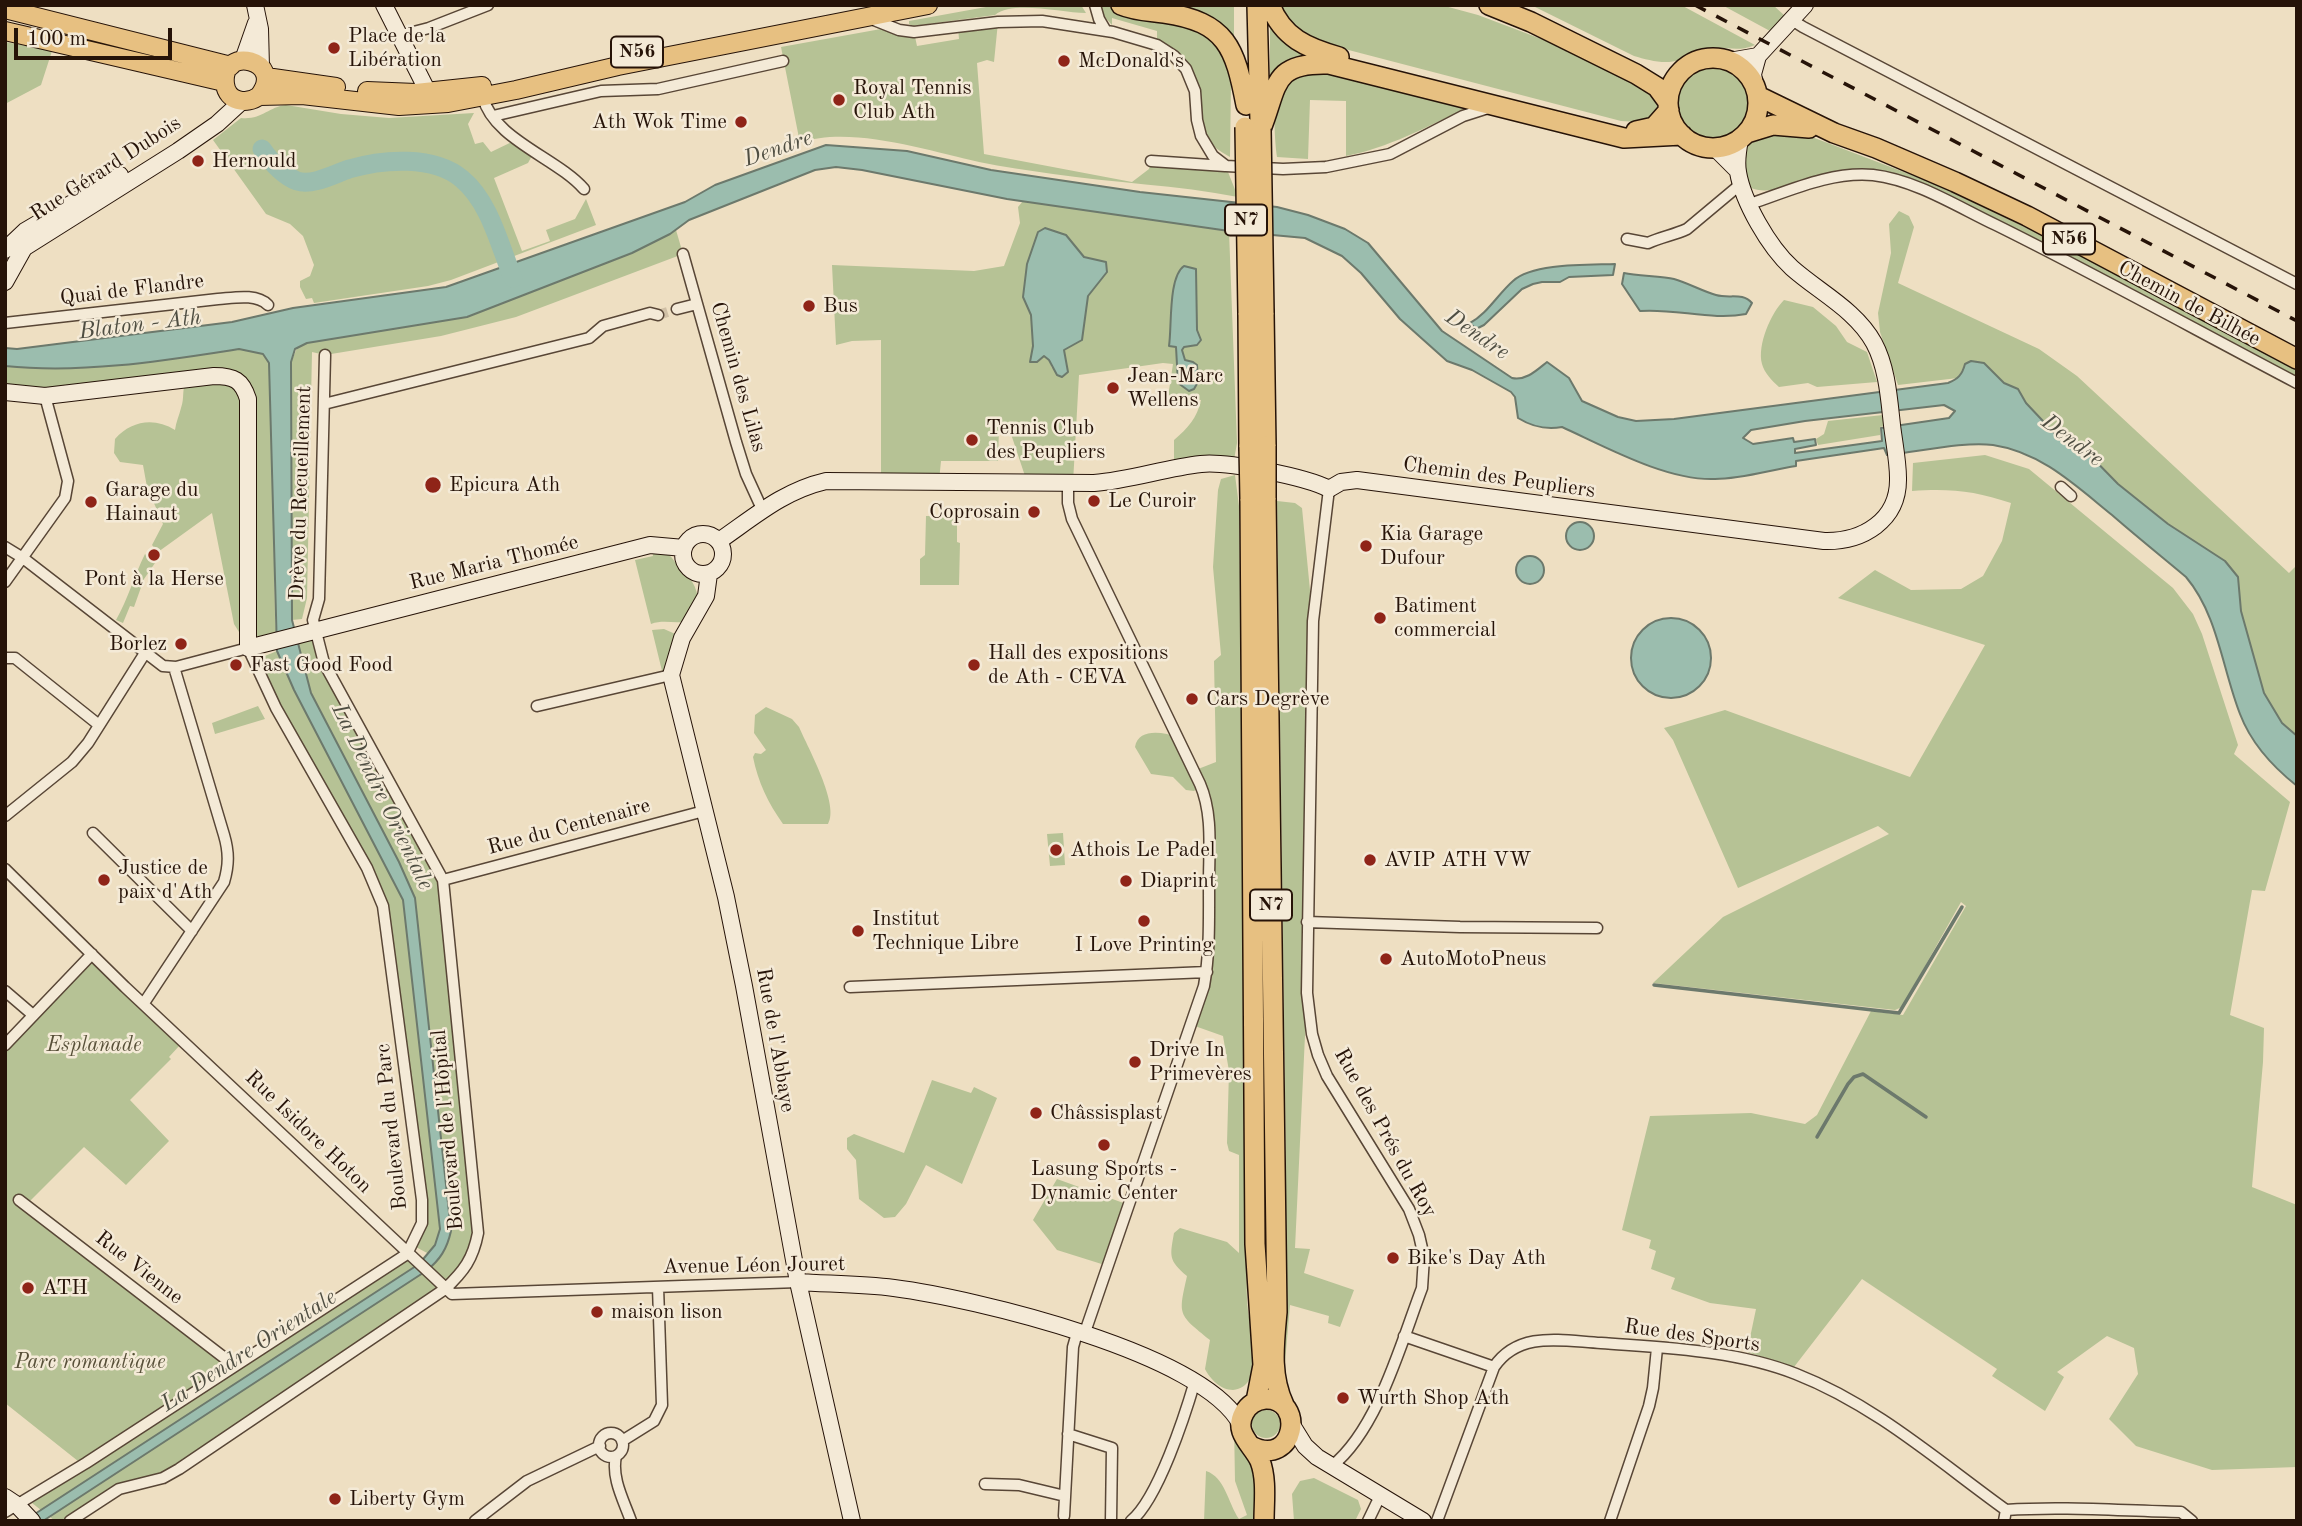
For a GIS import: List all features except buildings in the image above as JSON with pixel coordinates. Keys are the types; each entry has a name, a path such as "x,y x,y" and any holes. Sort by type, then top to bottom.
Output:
{"highway":[{"path":"1121,5 1131,9 1169,13 1216,30 1237,66 1245,105"},
{"name":"N7","path":"1246,5 1245,105 1253,128"},
{"name":"N7","path":"1257,5 1259,105 1253,128 1258,498 1277,1312 1274,1380 1284,1405"},
{"path":"1270,5 1285,30 1303,45 1314,50 1622,131 1654,127 1669,106 1673,85 1691,64 1710,58 1729,61"},
{"path":"1489,5 1531,22 1657,86 1682,135 1698,146 1716,148"},
{"path":"1514,5 1638,66 1657,70 1684,70"},
{"name":"N56","path":"1729,61 1749,75 1756,91 1834,133 1955,182 2027,216 2297,359"},
{"path":"1253,128 1270,107 1274,87 1292,69 1313,64 1329,64 1623,138 1682,135"},
{"path":"1743,136 1757,116 1756,91"},
{"name":"N56","path":"1716,148 1762,127 1786,125 1834,133"},
{"name":"N7","path":"1253,1403 1263,1365 1255,1244 1258,498"},
{"path":"1264,1521 1263,1472 1251,1446 1244,1438 1241,1425 1242,1417 1253,1403 1271,1399 1284,1405 1293,1425 1290,1435 1279,1447 1274,1470 1275,1521"},
{"path":"1251,1446 1264,1451 1279,1447"}],"main road":[{"name":"N56","path":"263,72 361,90 428,92 495,84 618,56 867,11 928,5"},
{"path":"5,9 233,80 248,102 264,91 263,72 253,61 233,80"},
{"name":"N56","path":"259,96 302,95 399,106 482,97 867,11"},
{"path":"5,31 233,80"}],"street":[{"path":"366,102 419,101 428,96 384,5"},
{"path":"398,36 429,28 488,5"},
{"path":"1083,27 1093,5"},
{"path":"1093,5 1106,31"},
{"path":"1756,91 1753,74 1758,56 1805,5"},
{"path":"867,11 908,32 1032,20 1106,31 1157,45 1179,60 1194,85 1196,120 1201,136 1213,156 1226,166"},
{"path":"233,80 256,13"},
{"path":"256,13 263,72"},
{"path":"1792,20 2297,284"},
{"path":"1729,61 1758,56"},
{"path":"493,116 601,91 658,89 783,61"},
{"path":"403,93 411,86 413,66"},
{"name":"Rue Gérard Dubois","path":"5,250 25,231 203,126 213,118 233,80"},
{"name":"Rue Gérard Dubois","path":"5,282 24,248 217,124 233,80"},
{"path":"482,97 485,109 509,133 583,189"},
{"path":"1151,161 1283,169 1326,167 1390,154 1463,116 1494,106"},
{"name":"Chemin des Peupliers","path":"1740,177 1743,136"},
{"name":"Chemin des Peupliers","path":"1329,489 1341,482 1357,480 1838,541 1868,533 1880,524 1896,499 1899,479 1887,389 1878,352 1857,321 1780,255 1769,241 1750,204 1740,177 1716,148"},
{"name":"Chemin de Bilhée","path":"1750,204 1838,177 1874,175 1894,180 1947,201 2017,236 2297,383"},
{"path":"1626,239 1648,243 1687,229 1740,177"},
{"name":"Chemin des Lilas","path":"683,254 736,442 746,474 762,509"},
{"name":"Quai de Flandre","path":"5,323 218,299 250,298 265,303"},
{"path":"677,309 697,304"},
{"path":"324,404 550,349 589,338 603,326 650,313 658,315"},
{"name":"Drève du Recueillement","path":"311,632 319,600 325,355"},
{"path":"5,392 45,396 214,376 235,379 244,387 248,399 253,647 174,667 159,664 23,558 5,547"},
{"path":"5,582 65,498 68,489 45,396"},
{"path":"719,541 762,509 804,486 841,480 1068,483 1130,479 1202,463 1232,465 1299,479 1329,489"},
{"path":"1064,1516 1073,1347 1081,1334 1200,1002 1207,972 1209,941 1209,838 1206,800 1072,519 1068,503 1068,483"},
{"path":"2061,488 2071,496"},
{"name":"Rue des Prés du Roy","path":"1329,489 1313,621 1307,993 1318,1055 1332,1084 1404,1199 1422,1245 1424,1271 1422,1289 1368,1422 1348,1451 1332,1466"},
{"path":"698,535 711,536 719,541 723,559 720,565 709,574 691,571 684,560 687,542 698,535"},
{"name":"Rue Maria Thomée","path":"253,647 650,545 684,548"},
{"path":"537,706 671,675 682,638 706,596 709,574"},
{"name":"Boulevard de l'Hôpital","path":"70,1521 119,1489 163,1478 179,1469 445,1289 461,1273 474,1252 478,1233 443,880 324,663 311,632"},
{"name":"Boulevard du Parc","path":"253,647 276,708 367,869 383,906 422,1200 422,1223 407,1254"},
{"path":"5,816 72,762 145,653"},
{"path":"5,658 15,658 99,725"},
{"path":"144,1003 224,882 229,854 174,667"},
{"name":"Rue de l'Abbaye","path":"671,675 744,986 798,1282 852,1521"},
{"name":"Rue du Centenaire","path":"443,880 704,811"},
{"path":"93,833 192,931"},
{"name":"Rue Isidore Hoton","path":"5,869 445,1289"},
{"path":"1307,922 1597,928"},
{"path":"5,1045 92,954"},
{"path":"850,987 1207,972"},
{"path":"5,991 33,1015"},
{"name":"Rue Vienne","path":"19,1200 235,1366"},
{"path":"17,1509 407,1254"},
{"name":"Avenue Léon Jouret","path":"445,1289 452,1294 798,1282 907,1290 995,1307 1155,1361 1214,1394 1235,1414 1241,1425"},
{"path":"622,1441 654,1421 662,1405 658,1287"},
{"path":"1404,1336 1494,1367 1437,1521"},
{"name":"Rue des Sports","path":"1494,1367 1499,1359 1516,1347 1539,1340 1657,1348 1735,1357 1795,1373 1842,1395 1886,1422 1958,1472 2005,1515"},
{"path":"1610,1521 1649,1406 1657,1348"},
{"path":"1136,1519 1165,1466 1195,1381"},
{"name":"Avenue Léon Jouret","path":"1214,1394 1253,1403"},
{"path":"1293,1425 1305,1446 1317,1457 1381,1493 1423,1521"},
{"path":"615,1456 605,1455 600,1446 601,1439 607,1434 618,1435 622,1441 623,1448 615,1456 614,1465 616,1480 631,1521"},
{"path":"1068,1434 1112,1448 1111,1521"},
{"path":"475,1521 527,1481 600,1446"},
{"path":"1279,1447 1317,1457"},
{"path":"985,1484 1019,1485 1065,1496"},
{"path":"1368,1521 1381,1493"},
{"path":"2005,1515 2081,1508 2104,1511 2181,1511 2192,1521"}],"green space":[{"path":"997,5 1081,5 1086,13 1013,8 995,15 913,26 909,24 909,21"},
{"path":"1130,5 1234,5 1234,49 1226,35"},
{"path":"1276,5 1441,5 1478,15 1552,43 1650,91 1658,108 1650,120 1621,121 1314,41 1297,35"},
{"path":"1531,5 1681,5 1755,45 1739,49 1706,48 1683,59 1662,62 1634,56"},
{"path":"1722,5 1773,5 1785,16 1770,31"},
{"path":"1099,6 1107,6 1134,16 1199,28 1224,53 1231,83 1230,157 1217,149 1204,133 1197,82 1187,62 1157,40 1157,31 1112,18 1112,25 1101,13"},
{"path":"998,22 994,62 987,60 977,63 984,154 1132,182 1149,169 1151,161 1226,167 1238,197 1006,167 865,138 820,138 800,143 781,47 892,27 914,32 917,46 959,39 958,27"},
{"path":"1272,28 1310,55 1273,76 1270,74"},
{"path":"5,42 52,51 41,85 5,104"},
{"path":"1713,68 1738,78 1748,103 1738,128 1713,138 1688,128 1678,103 1688,78"},
{"path":"1311,69 1465,109 1392,142 1346,156 1346,101 1310,100 1308,159 1277,157 1275,120 1279,92 1288,81"},
{"path":"286,105 389,118 474,113 468,124 475,144 483,142 491,152 518,139 534,152 528,163 494,178 522,251 550,241 546,230 575,219 586,199 596,225 451,280 428,286 314,303 312,298 306,299 300,287 300,281 310,276 314,265 303,236 290,224 266,214 213,140 241,118 254,117"},
{"path":"1768,133 1812,137 1930,182 2029,229 2297,370 2297,379 1895,175 1847,169 1783,188 1751,188 1745,172 1745,150 1754,140"},
{"path":"1023,201 1229,231 1237,443 1234,460 1206,456 1174,460 1174,440 1191,422 1201,400 1168,397 1173,364 1163,363 1079,375 1073,483 1027,482 1009,428 999,427 998,461 941,461 939,481 881,480 881,340 852,341 836,345 832,265 974,271 1004,266 1020,223 1018,207","holes":["1066,235 1084,257 1105,262 1107,272 1088,296 1082,340 1064,349 1067,368 1052,368 1049,359 1044,356 1040,358 1033,346 1031,314"]},
{"path":"1899,211 1909,216 1914,227 1898,283 2039,349 2077,376 2289,573 2297,565 2297,736 2282,723 2264,693 2241,611 2238,577 2225,561 2168,524 2118,484 2078,443 2058,437 2026,403 2018,389 2004,383 1984,363 1971,361 1965,364 1958,378 1898,385 1880,332 1878,313 1891,253 1889,224"},
{"path":"676,230 683,254 516,317 441,336 325,355 312,352 307,598 302,619 292,620 291,362 298,346 467,317 632,253"},
{"path":"1784,300 1813,307 1836,326 1847,342 1867,352 1877,382 1817,387 1808,383 1779,387 1765,370 1761,356 1766,330"},
{"path":"239,349 264,354 269,363 271,377 277,640 249,648 244,632 239,632 234,624 212,513 158,552 152,545 163,524 147,487 143,465 120,462 114,453 115,439 135,425 159,423 175,430 187,379 5,392 5,366 93,367 152,362"},
{"path":"1883,415 1880,435 1818,445 1816,439 1824,434 1828,421"},
{"path":"1985,455 2029,469 2173,588 2193,614 2202,634 2238,745 2234,754 2290,802 2265,891 2252,890 2230,1015 2264,1028 2252,1187 2297,1205 2297,1467 2212,1470 2136,1446 2109,1419 2138,1374 2134,1348 2107,1336 2057,1372 2064,1377 2045,1411 1992,1376 1997,1369 1862,1279 1794,1367 1747,1352 1756,1309 1710,1303 1671,1289 1675,1278 1651,1269 1656,1251 1649,1248 1651,1240 1622,1230 1650,1116 1751,1113 1805,1124 1817,1115 1871,1011 1903,1015 1966,906 1961,902 1902,1007 1895,1010 1653,983 1723,917 1889,834 1878,826 1738,888 1673,740 1664,728 1725,710 1910,777 1985,645 1838,598 1875,570 1911,590 1961,589 1983,576 2002,541 2011,503 1962,491 1912,491 1913,463"},
{"path":"1235,475 1239,506 1247,1067 1247,1291 1254,1357 1250,1379 1243,1387 1233,1390 1216,1383 1205,1369 1210,1340 1186,1319 1183,1313 1182,1299 1187,1276 1176,1266 1171,1252 1174,1233 1180,1228 1227,1242 1239,1253 1239,1155 1229,1151 1227,1143 1229,1071 1223,1036 1192,1025 1204,987 1209,828 1198,788 1194,791 1186,790 1173,777 1151,774 1135,747 1137,741 1146,734 1165,734 1177,737 1193,771 1216,762 1214,661 1221,655 1213,567 1218,490 1221,479"},
{"path":"1277,501 1295,503 1302,508 1313,621 1307,993 1295,1248 1310,1249 1304,1273 1354,1290 1340,1327 1328,1323 1329,1316 1290,1305 1284,1374 1281,1378 1286,1313 1286,1166"},
{"path":"926,516 957,516 957,542 960,543 959,585 920,585 920,559 925,555"},
{"path":"652,550 669,555 695,587 698,597 683,622 651,624 635,560 653,556"},
{"path":"145,554 155,563 144,579 134,607 130,606 123,623 116,620"},
{"path":"664,629 682,637 663,675 652,630"},
{"path":"315,631 320,652 443,880 478,1233 461,1273 179,1469 132,1486 67,1521 55,1521 32,1503 90,1465 83,1465 5,1403 5,1045 92,954 180,1045 169,1057 171,1059 130,1100 169,1141 126,1185 84,1147 26,1205 235,1366 407,1254 426,1271 442,1254 451,1231 415,898 311,692 294,636"},
{"path":"277,651 294,690 403,900 440,1229 429,1254 414,1246 425,1225 387,906 258,663 260,658"},
{"path":"258,706 265,719 215,734 212,723"},
{"path":"766,707 792,719 799,727 826,790 831,815 828,824 783,824 768,800 753,757 755,753 761,754 766,750 754,733 755,715"},
{"name":"Athois Le Padel","path":"1063,833 1065,865 1050,866 1047,834"},
{"path":"932,1080 971,1093 974,1087 997,1098 962,1184 926,1165 906,1204 895,1217 884,1218 859,1199 856,1160 847,1149 847,1138 854,1134 904,1153"},
{"path":"1057,1179 1129,1205 1108,1266 1057,1250 1033,1220"},
{"path":"1266,1410 1276,1414 1280,1424 1276,1434 1266,1438 1256,1434 1252,1424 1256,1414"},
{"path":"1234,1424 1258,1467 1255,1521 1204,1521 1206,1471 1218,1479 1239,1519 1247,1515 1235,1481"},
{"path":"1314,1478 1358,1500 1361,1509 1355,1521 1294,1521 1292,1494 1300,1481"}],"shaded area":[{"path":"826,145 907,151 991,170 1140,192 1277,207 1345,229 1368,243 1442,331 1512,378 1527,376 1547,362 1569,378 1582,401 1618,417 1636,421 1674,419 1948,383 1959,376 1965,364 1971,361 1984,363 2004,383 2018,389 2026,403 2058,437 2078,443 2118,484 2168,524 2225,561 2238,577 2241,611 2264,693 2282,723 2297,736 2297,786 2264,754 2250,735 2234,696 2212,625 2197,592 2186,577 2071,482 2027,455 1981,444 1887,455 1884,448 1796,461 1796,466 1735,478 1677,475 1617,453 1562,427 1539,427 1518,418 1515,397 1511,392 1472,370 1447,361 1400,319 1361,273 1342,256 1305,238 1229,231 1007,199 862,170 836,167 815,170 689,220 670,234 632,253 467,317 307,343 295,349 291,362 292,620 311,693 415,898 451,1231 442,1254 426,1271 43,1521 24,1521 419,1264 435,1245 440,1229 403,900 294,690 277,651 269,363 263,354 239,349 122,365 34,368 5,366 5,348 17,349 232,322 293,308 446,287 685,202 715,185","holes":["1944,405 1955,411 1949,418 1881,428 1882,441 1795,453 1795,449 1816,445 1815,439 1794,442 1793,438 1753,444 1743,438 1751,430 1805,421"]},
{"path":"1045,228 1066,235 1084,257 1106,262 1107,272 1088,296 1082,340 1064,350 1068,372 1062,377 1057,375 1044,356 1037,362 1030,362 1033,346 1031,315 1023,297 1027,264 1038,232"},
{"path":"1615,264 1613,275 1569,277 1560,282 1533,284 1522,289 1484,325 1476,329 1470,323 1522,275 1561,266"},
{"path":"1184,266 1196,269 1197,330 1201,340 1197,345 1184,347 1182,350 1185,360 1197,365 1198,382 1194,389 1189,391 1178,383 1176,347 1169,346 1175,280"},
{"path":"1624,273 1674,279 1716,295 1740,297 1752,303 1746,314 1733,316 1640,311 1622,284"},
{"path":"1580,522 1590,526 1594,536 1590,546 1580,550 1570,546 1566,536 1570,526"},
{"path":"1530,556 1540,560 1544,570 1540,580 1530,584 1520,580 1516,570 1520,560"},
{"path":"1671,618 1686,621 1699,630 1708,643 1711,658 1708,673 1699,686 1686,695 1671,698 1656,695 1643,686 1634,673 1631,658 1634,643 1643,630 1656,621"}],"waterway":[{"path":"262,149 282,172 303,182 317,181 349,169 392,161 423,163 450,171 462,179 480,200 513,278"},
{"path":"1654,985 1899,1013 1962,907"},
{"path":"1817,1137 1848,1084 1854,1077 1863,1074 1926,1117"}],"tunnel":[{"path":"658,315 677,309"}],"railway":[{"path":"1695,5 2297,321"}],"place":[{"name":"Place de la Libération","path":"334,48"},
{"name":"McDonald's","path":"1064,61"},
{"name":"Royal Tennis Club Ath","path":"839,100"},
{"name":"Ath Wok Time","path":"741,122"},
{"name":"Hernould","path":"198,161"},
{"name":"Bus","path":"809,306"},
{"name":"Jean-Marc Wellens","path":"1113,388"},
{"name":"Tennis Club des Peupliers","path":"972,440"},
{"name":"Epicura Ath","path":"433,485"},
{"name":"Le Curoir","path":"1094,501"},
{"name":"Garage du Hainaut","path":"91,502"},
{"name":"Coprosain","path":"1034,512"},
{"name":"Kia Garage Dufour","path":"1366,546"},
{"name":"Pont à la Herse","path":"154,555"},
{"name":"Batiment commercial","path":"1380,618"},
{"name":"Borlez","path":"181,644"},
{"name":"Fast Good Food","path":"236,665"},
{"name":"Hall des expositions de Ath - CEVA","path":"974,665"},
{"name":"Cars Degrève","path":"1192,699"},
{"name":"Athois Le Padel","path":"1056,850"},
{"name":"AVIP ATH VW","path":"1370,860"},
{"name":"Justice de paix d'Ath","path":"104,880"},
{"name":"Diaprint","path":"1126,881"},
{"name":"I Love Printing","path":"1144,921"},
{"name":"Institut Technique Libre","path":"858,931"},
{"name":"AutoMotoPneus","path":"1386,959"},
{"name":"Drive In Primevères","path":"1135,1062"},
{"name":"Châssisplast","path":"1036,1113"},
{"name":"Lasung Sports - Dynamic Center","path":"1104,1145"},
{"name":"Bike's Day Ath","path":"1393,1258"},
{"name":"ATH","path":"28,1288"},
{"name":"maison lison","path":"597,1312"},
{"name":"Wurth Shop Ath","path":"1343,1398"},
{"name":"Liberty Gym","path":"335,1499"}],"water label":[{"name":"Dendre","path":"778,149"},
{"name":"Blaton - Ath","path":"140,325"},
{"name":"Dendre","path":"1477,335"},
{"name":"Dendre","path":"2072,441"},
{"name":"La Dendre Orientale","path":"382,797"},
{"name":"La Dendre Orientale","path":"249,1351"}],"park label":[{"name":"Esplanade","path":"94,1045"},
{"name":"Parc romantique","path":"90,1362"}]}
